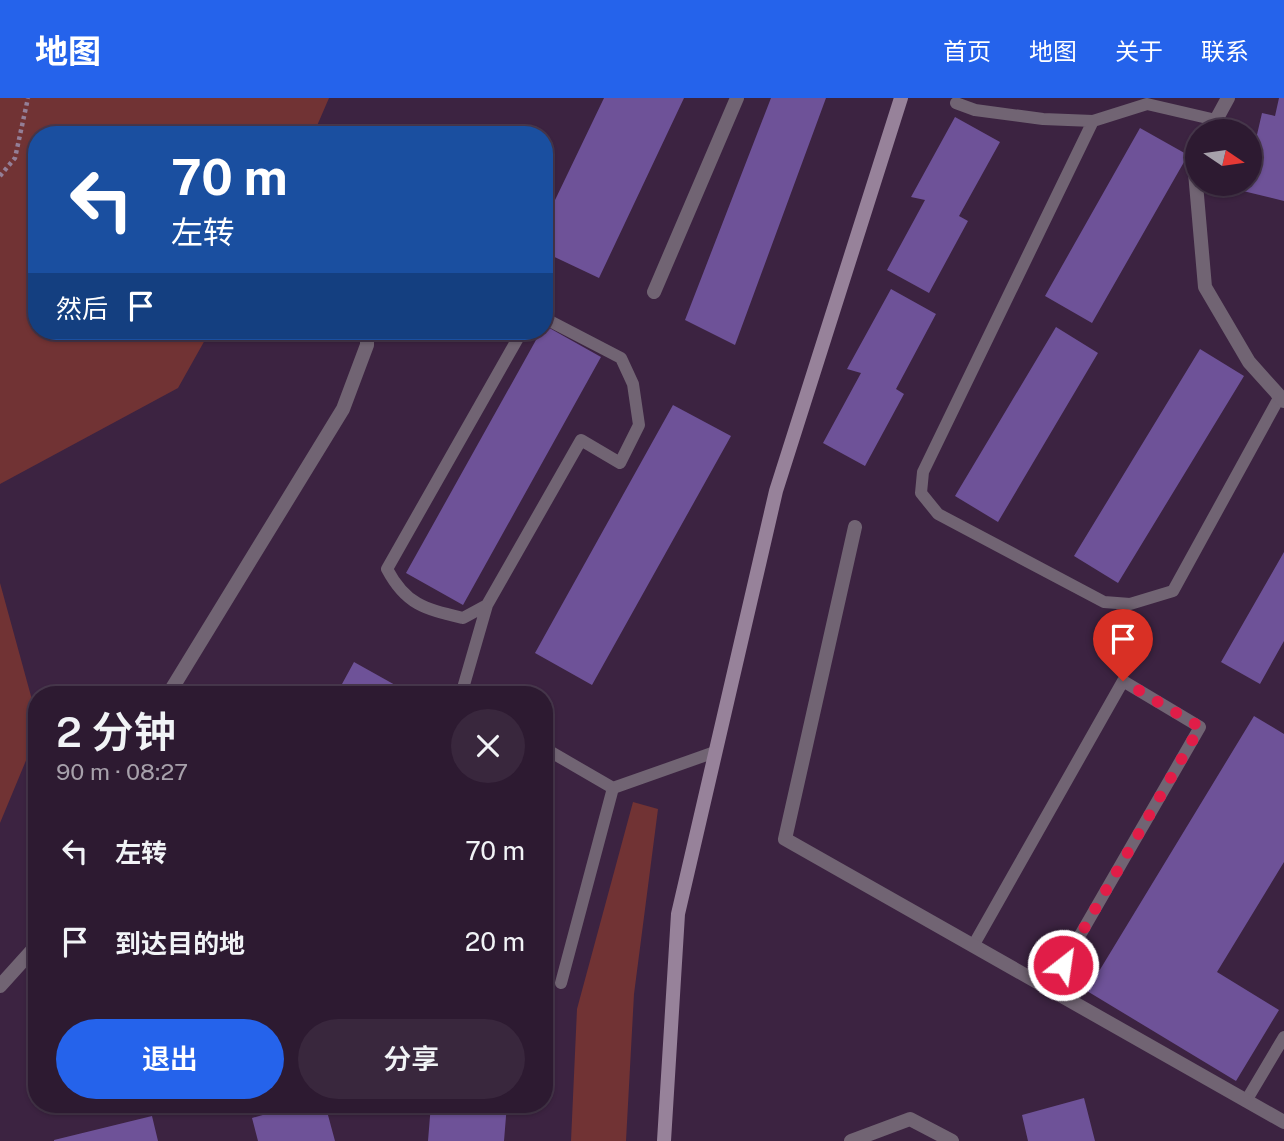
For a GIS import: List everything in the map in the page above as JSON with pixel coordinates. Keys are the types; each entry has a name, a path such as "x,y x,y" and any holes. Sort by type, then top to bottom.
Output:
{"street":[{"path":"654,292 737,98"},
{"path":"664,1141 678,914 776,491 901,98"},
{"path":"1217,119 1228,98"},
{"path":"1197,196 1205,287 1249,362 1282,400"},
{"path":"174,686 343,409 367,340"},
{"path":"855,527 785,839 1284,1122"},
{"path":"0,986 28,954"},
{"path":"851,1141 910,1119 953,1141"}],"lane":[{"path":"956,103 975,110 1043,119 1093,121 1147,104 1192,119"},
{"path":"1093,121 923,472 921,493 938,514 1104,602 1130,604 1172,591 1282,400"},
{"path":"464,686 487,605 581,440 621,463 639,425 633,384 621,358 553,323"},
{"path":"487,605 463,618 423,609 398,589 387,569 517,340"},
{"path":"973,946 1123,681 1200,727 1049,989"},
{"path":"553,753 613,788 715,752"},
{"path":"561,983 613,788"},
{"path":"1246,1101 1284,1037"}],"path":[{"path":"0,176 15,158 29,98"}],"shaded area":[{"path":"0,98 329,98 317,126 28,126 28,340 205,340 178,388 0,484"},
{"path":"0,583 28,686 28,756 0,823"},
{"path":"633,802 658,809 634,994 626,1141 571,1141 577,1009"}],"building":[{"path":"604,98 684,98 599,278 553,256 553,204"},
{"path":"771,98 826,98 735,345 685,320"},
{"path":"1279,98 1284,98 1284,201 1262,196 1261,119 1262,113 1275,116"},
{"path":"955,117 1000,142 959,216 968,221 929,293 887,270 925,200 911,197"},
{"path":"1140,128 1185,153 1185,160 1092,323 1045,296"},
{"path":"891,289 936,314 896,389 904,394 865,466 823,443 861,373 847,369"},
{"path":"1056,327 1098,353 998,522 955,496"},
{"path":"553,330 601,357 463,605 406,573 536,340 553,340"},
{"path":"1200,349 1244,376 1118,583 1074,556"},
{"path":"673,405 731,436 592,685 535,653"},
{"path":"1284,552 1284,641 1260,684 1221,662"},
{"path":"354,662 397,686 341,686"},
{"path":"1254,716 1284,734 1284,862 1217,972 1279,1010 1236,1081 1087,991"},
{"path":"1084,1098 1095,1141 1028,1141 1022,1115"},
{"path":"270,1113 327,1113 335,1141 258,1141 252,1118"},
{"path":"430,1113 506,1113 504,1141 428,1141"},
{"path":"152,1116 158,1141 54,1141 54,1140"}],"route":[{"path":"1063,965 1200,727 1123,681"}]}
